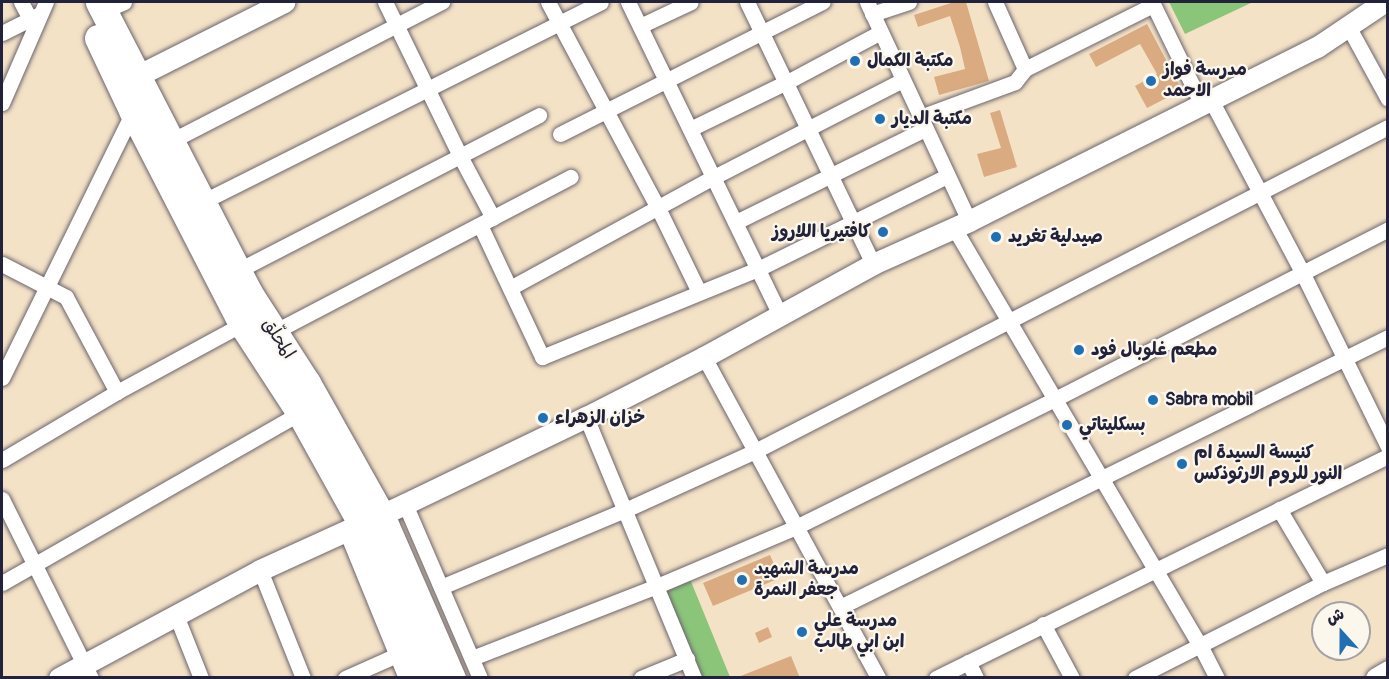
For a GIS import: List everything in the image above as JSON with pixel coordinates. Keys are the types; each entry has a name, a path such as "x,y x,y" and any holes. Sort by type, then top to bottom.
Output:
{"highway":[{"name":"المحلّق","path":"102,4 237,271 272,333 307,383 452,678"},
{"name":"المحلّق","path":"102,4 133,112 242,324 373,518 427,678"}],"street":[{"path":"21,2 39,11"},
{"path":"137,76 284,2"},
{"path":"385,2 460,156 487,221 510,288 542,357 758,269 947,176"},
{"path":"171,141 442,2"},
{"path":"548,2 658,208 699,292"},
{"path":"202,202 601,2"},
{"path":"628,2 780,315"},
{"path":"640,26 691,2"},
{"path":"747,2 788,82 807,129 873,264"},
{"path":"560,135 606,109 823,2"},
{"path":"909,2 869,8 947,176 961,225 1008,320 1200,645 1217,678"},
{"path":"995,2 1025,69"},
{"path":"59,678 88,670 176,615 261,570 586,417 704,357 873,264 961,225 1317,46 1384,2"},
{"path":"736,222 831,177 922,123 1015,82 1025,69 1153,3 1303,274 1388,447"},
{"path":"2,33 39,11"},
{"path":"2,103 39,11"},
{"path":"1348,26 1388,99"},
{"path":"690,129 788,82 881,32"},
{"path":"510,288 714,177 903,80"},
{"path":"2,378 133,112"},
{"path":"237,271 539,115"},
{"path":"441,587 626,510 755,451 1388,127"},
{"path":"272,333 571,177"},
{"path":"472,658 657,586 796,527 1388,230"},
{"path":"2,264 47,285 66,297 117,392"},
{"path":"2,460 117,392 242,324"},
{"path":"840,607 1388,337"},
{"path":"704,357 840,607 873,676"},
{"path":"2,583 300,413"},
{"path":"586,417 694,678"},
{"path":"936,678 1155,568 1388,456"},
{"path":"2,499 88,670"},
{"path":"1279,509 1323,583"},
{"path":"373,518 441,587 480,678"},
{"path":"373,518 397,655 406,678"},
{"path":"1136,678 1323,583 1388,555"},
{"path":"261,570 303,678"},
{"path":"176,615 201,678"},
{"path":"1043,624 1072,678"},
{"path":"345,678 397,655"},
{"path":"641,678 687,659"},
{"path":"968,662 976,678"},
{"path":"1376,678 1388,671"}],"green space":[{"path":"1169,2 1253,2 1185,34"},
{"path":"690,579 730,677 698,677 662,591"}],"building":[{"path":"954,2 966,2 989,81 939,95 934,77 965,69 960,47 950,16 918,27 914,15"},
{"path":"1147,24 1182,90 1147,108 1135,86 1157,74 1140,44 1096,67 1089,54"},
{"path":"1000,110 1017,167 984,177 977,154 1001,148 990,113"},
{"name":"مدرسة الشهيد جعفر النمرة","path":"770,555 780,578 713,606 703,583"},
{"path":"768,627 772,637 759,643 755,633"},
{"path":"791,656 800,678 738,678 738,677"}],"place":[{"name":"مكتبة الكمال","path":"855,61"},
{"name":"مدرسة فواز الاحمد","path":"1151,81"},
{"name":"مكتبة الديار","path":"880,119"},
{"name":"كافتيريا اللاروز","path":"883,232"},
{"name":"صيدلية تغريد","path":"996,237"},
{"name":"مطعم غلوبال فود","path":"1079,350"},
{"name":"Sabra mobil","path":"1153,400"},
{"name":"خزان الزهراء","path":"543,418"},
{"name":"بسكليتاتي","path":"1067,425"},
{"name":"كنيسة السيدة ام النور للروم الارثوذكس","path":"1182,464"},
{"name":"مدرسة الشهيد جعفر النمرة","path":"742,580"},
{"name":"مدرسة علي ابن ابي طالب","path":"802,632"}]}
